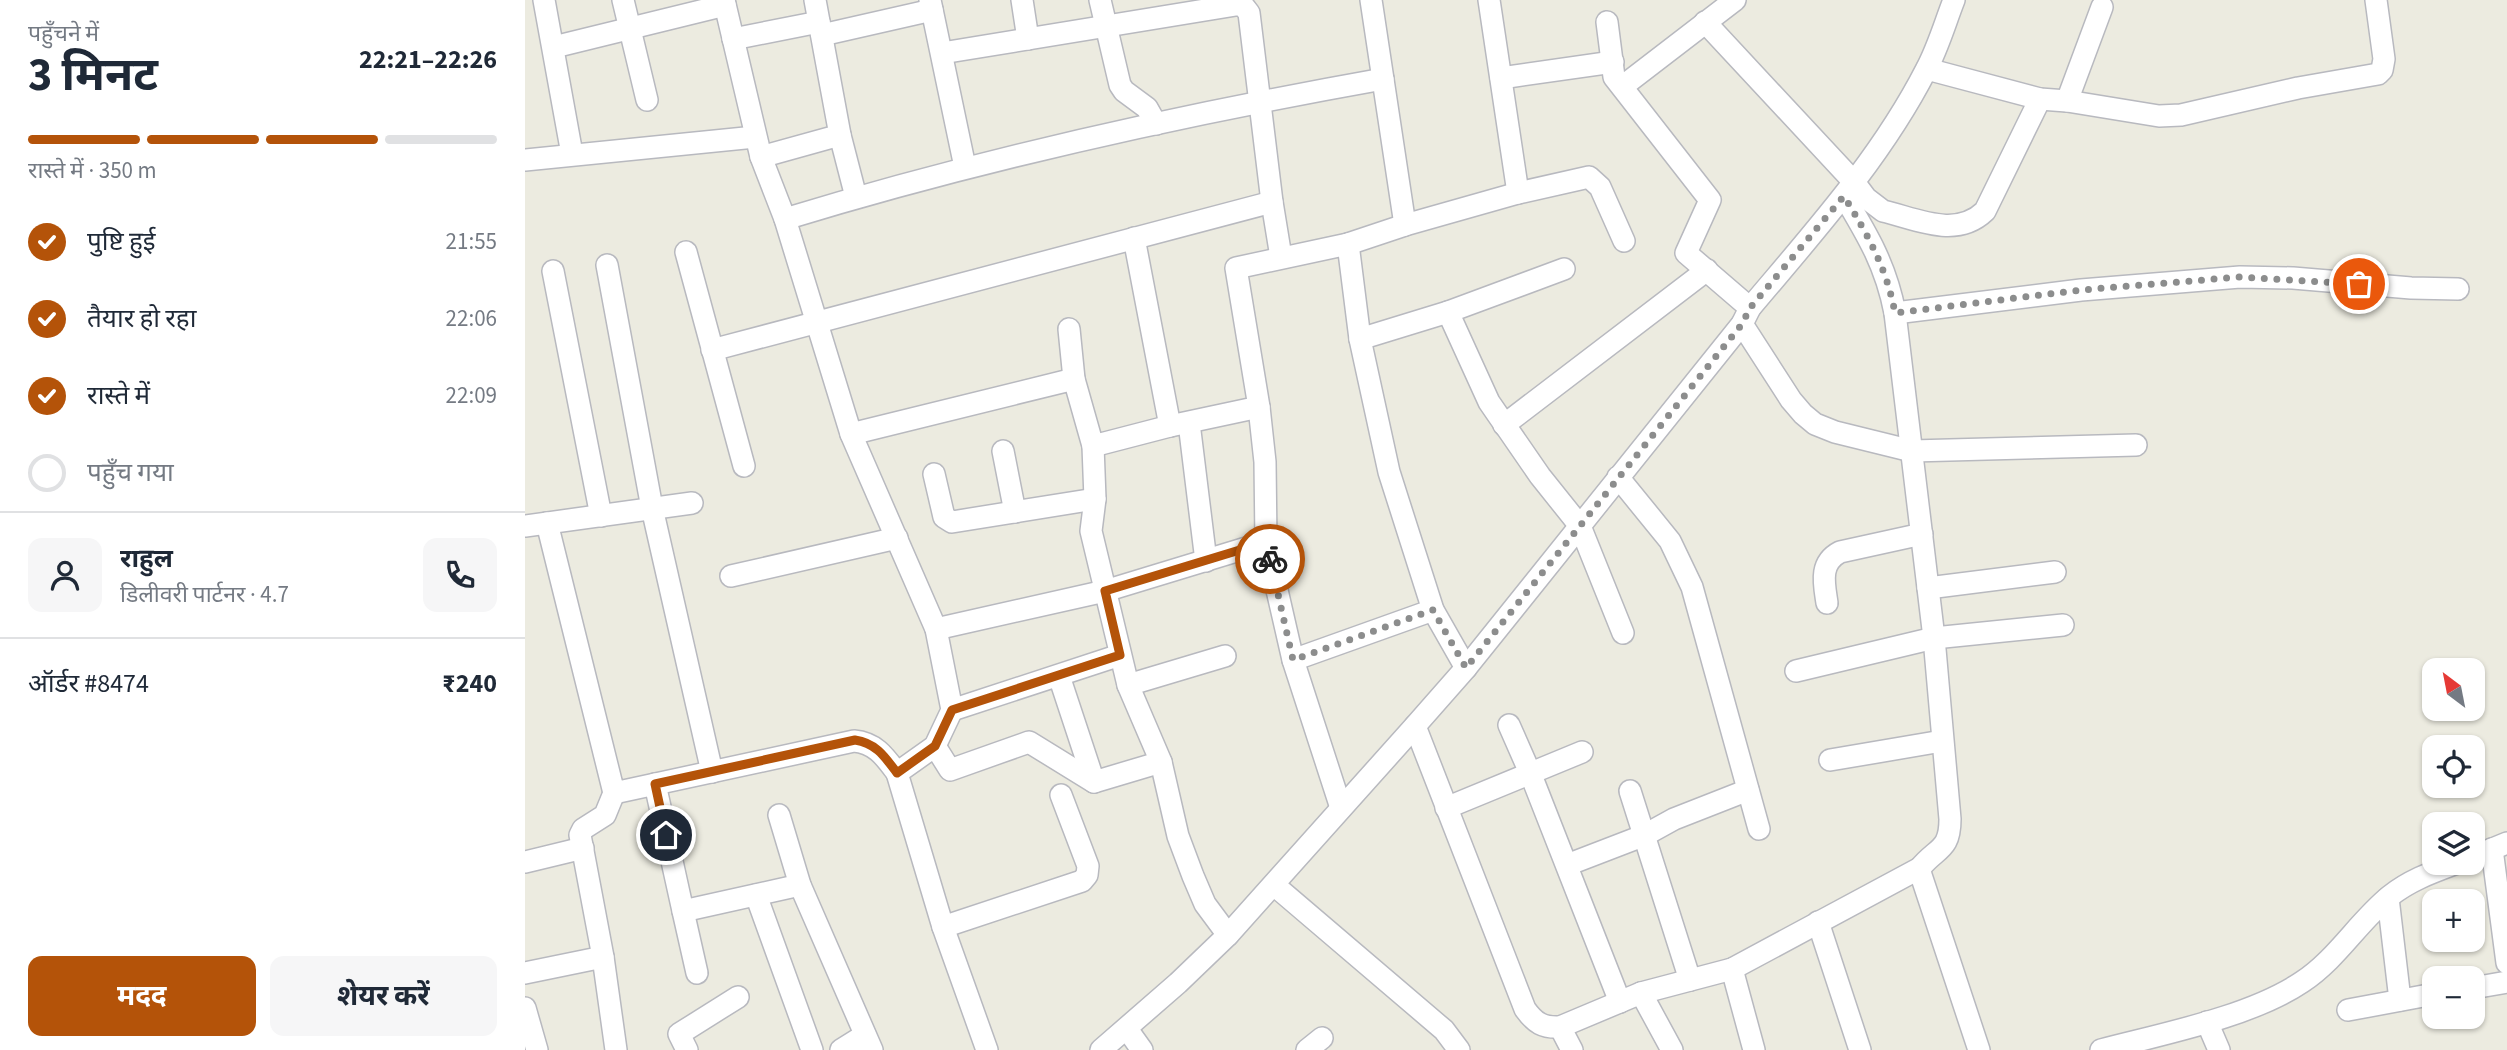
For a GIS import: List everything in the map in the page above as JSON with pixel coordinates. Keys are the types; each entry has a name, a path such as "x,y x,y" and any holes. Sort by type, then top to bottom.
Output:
{"street":[{"path":"544,0 572,154"},
{"path":"623,0 647,100"},
{"path":"815,0 840,135 856,197"},
{"path":"1022,0 1028,39"},
{"path":"1100,0 1120,85 1147,108 1156,124"},
{"path":"1489,0 1518,193"},
{"path":"1623,86 1735,0"},
{"path":"1101,1050 1228,935 1466,668 1849,189 1884,141 1927,69 1954,0"},
{"path":"1927,69 2040,99 2067,101 2135,114 2181,115 2298,88 2378,74 2385,59 2375,0"},
{"path":"1376,1 1383,79 1405,225"},
{"path":"554,47 724,3 758,147 785,219 851,434 936,629 952,710 935,746 897,773"},
{"path":"942,53 1242,4 1249,13 1281,257"},
{"path":"733,39 821,28 931,5 965,167"},
{"path":"2067,101 2102,8"},
{"path":"1607,22 1614,77 1710,200 1686,253 1707,270 1746,316 1791,400 1815,424 1857,439 1912,451 2136,445"},
{"path":"1415,726 1525,1009 1540,1025 1560,1027 1641,993 1732,969 1920,867 1947,843 1950,830 1934,638 1895,313 1882,263 1849,189 1705,22"},
{"path":"1501,78 1613,62"},
{"path":"785,219 965,167 1261,101 1383,79"},
{"path":"1849,189 1883,211 1946,227 1963,226 1975,221 1985,211 2040,99"},
{"path":"525,160 572,154 758,147 840,135"},
{"path":"1341,808 1293,660 1266,542 1265,462 1259,407 1236,268 1347,244 1518,193 1589,177 1600,187 1624,242"},
{"path":"712,350 1272,202"},
{"path":"1134,238 1180,425 1206,561"},
{"path":"1347,244 1360,339 1389,472 1433,610 1466,668"},
{"path":"686,252 744,467"},
{"path":"607,264 652,509 712,772"},
{"path":"1360,339 1448,312 1564,269"},
{"path":"1504,425 1707,270"},
{"path":"553,271 601,516"},
{"path":"1895,313 2081,290 2240,277 2458,289"},
{"path":"1448,312 1489,402 1556,497 1580,526 1623,633"},
{"path":"1069,329 1075,379 1093,446 1095,499 1091,531 1120,655 1128,685 1161,762 1178,836 1193,876 1205,904 1228,935"},
{"path":"851,434 1075,379"},
{"path":"1093,446 1259,407"},
{"path":"1003,451 1015,512"},
{"path":"934,474 944,516 947,521 952,522 1095,499"},
{"path":"1618,477 1669,541 1692,587 1759,829"},
{"path":"525,526 692,503"},
{"path":"547,523 614,793 605,815 583,828 580,835 603,957 616,1050"},
{"path":"1827,603 1824,578 1830,557 1840,552 1922,534"},
{"path":"731,576 897,538"},
{"path":"936,629 1105,591 1266,542"},
{"path":"1928,588 2055,572"},
{"path":"1293,660 1433,610"},
{"path":"1796,671 1934,638 2063,625"},
{"path":"952,710 1120,655"},
{"path":"1128,685 1225,656"},
{"path":"1059,676 1094,782"},
{"path":"1509,725 1620,1002"},
{"path":"614,793 855,740 865,741 878,748 897,773 943,927 987,1050"},
{"path":"1830,760 1942,741"},
{"path":"935,746 950,770 1030,742 1094,782 1161,762"},
{"path":"1446,808 1582,752"},
{"path":"655,784 697,973"},
{"path":"1567,865 1645,835 1689,812 1748,790"},
{"path":"1630,791 1690,980"},
{"path":"943,927 1082,881 1087,875 1088,866 1061,795"},
{"path":"779,815 800,885 869,1042 841,1050"},
{"path":"525,862 583,848"},
{"path":"2490,850 2507,963"},
{"path":"1920,867 1979,1050"},
{"path":"2101,1050 2207,1022 2284,993 2304,981 2335,954 2388,898 2427,875"},
{"path":"683,911 800,885"},
{"path":"1274,886 1444,1030 1459,1050"},
{"path":"756,895 812,1050"},
{"path":"2388,898 2400,1000"},
{"path":"1818,922 1860,1050"},
{"path":"525,973 603,957"},
{"path":"1732,969 1754,1050"},
{"path":"2485,986 2507,982"},
{"path":"1641,993 1672,1050"},
{"path":"2348,1010 2422,996"},
{"path":"687,1050 679,1034 738,997"},
{"path":"525,1008 537,1050"},
{"path":"2207,1022 2219,1050"},
{"path":"1560,1027 1572,1050"},
{"path":"1127,1029 1142,1050"}],"way so far":[{"path":"1270,559 1293,660 1433,610 1466,668 1742,324 1750,308 1844,196 1882,263 1895,313 2081,290 2190,280 2293,278 2359,284"}],"route":[{"path":"666,835 655,784 855,740 865,741 878,748 897,773 935,746 952,710 1120,655 1105,591 1266,542 1270,559"}]}
